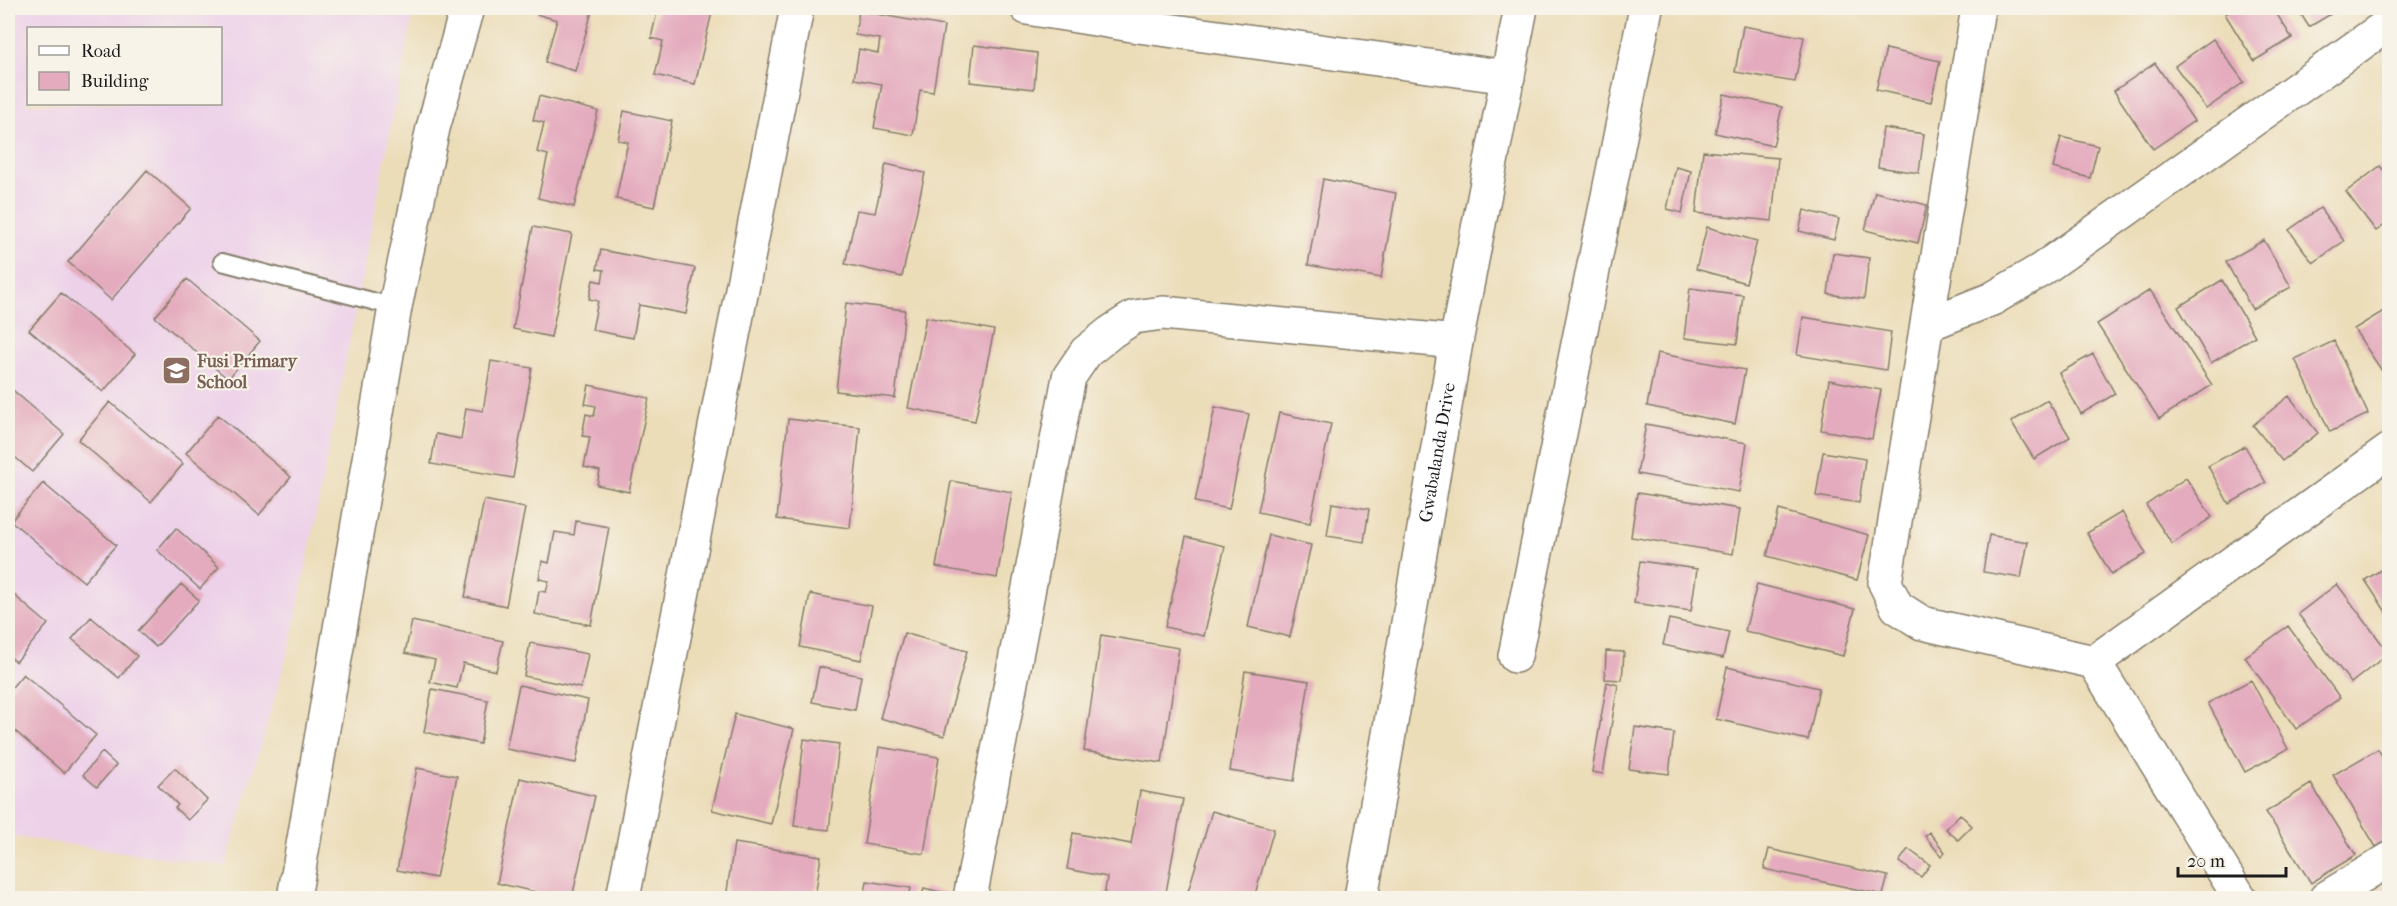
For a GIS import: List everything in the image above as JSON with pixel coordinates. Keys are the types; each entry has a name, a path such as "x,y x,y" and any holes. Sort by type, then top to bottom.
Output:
{"street":[{"path":"294,898 395,307 433,128 467,8"},
{"path":"623,898 797,8"},
{"path":"1028,8 1140,17 1508,77"},
{"name":"Gwabalanda Drive","path":"1361,898 1456,342 1521,8"},
{"path":"1515,656 1646,8"},
{"path":"1978,8 1929,324 1885,583 1896,608 1922,623 2094,662 2240,898"},
{"path":"1929,324 1992,299 2041,270 2390,23"},
{"path":"970,898 1069,377 1086,352 1134,317 1163,313 1456,342"},
{"path":"2094,662 2390,450"},
{"path":"2326,898 2390,859"}],"lane":[{"path":"222,262 395,307"}],"shaded area":[{"name":"Fusi Primary School","path":"8,8 414,8 292,638 225,866 8,836"}],"building":[{"path":"538,8 593,8 575,71 545,62 557,20 536,14"},
{"path":"658,8 713,8 695,84 655,75 663,41 651,38"},
{"path":"2236,8 2273,8 2292,38 2254,61 2225,14"},
{"path":"2297,8 2341,8 2309,27"},
{"path":"859,11 944,26 933,92 920,90 913,135 874,128 882,84 854,79 859,49 878,53 880,39 855,35"},
{"path":"1743,26 1804,37 1795,82 1735,72"},
{"path":"2213,39 2244,82 2206,109 2175,66"},
{"path":"974,45 1037,53 1034,89 970,82"},
{"path":"1886,49 1940,61 1931,102 1876,90"},
{"path":"2155,63 2194,121 2153,149 2114,91"},
{"path":"1724,94 1782,107 1773,146 1715,133"},
{"path":"539,96 598,111 574,207 538,198 548,155 537,152 544,123 533,120"},
{"path":"624,111 672,121 654,207 616,199 628,142 618,140"},
{"path":"1883,128 1924,134 1919,173 1878,167"},
{"path":"2061,137 2098,146 2090,178 2053,168"},
{"path":"1703,151 1778,158 1772,221 1696,213"},
{"path":"886,164 925,173 902,277 845,264 857,210 875,213"},
{"path":"2380,166 2390,178 2390,221 2376,231 2346,192"},
{"path":"1676,167 1691,171 1682,213 1667,209"},
{"path":"147,170 191,208 111,300 68,262"},
{"path":"1323,179 1396,193 1381,278 1308,265"},
{"path":"1875,192 1927,205 1918,243 1865,230"},
{"path":"2320,208 2344,241 2313,263 2289,230"},
{"path":"1804,210 1839,219 1834,240 1799,231"},
{"path":"533,227 572,234 551,337 513,329"},
{"path":"1707,227 1757,241 1746,283 1696,269"},
{"path":"2264,240 2291,287 2252,309 2226,262"},
{"path":"601,250 695,268 686,314 639,305 633,338 592,330 598,301 589,299 593,280 602,282 604,270 597,269"},
{"path":"1833,253 1869,258 1864,299 1828,294"},
{"path":"187,279 260,341 228,379 155,317"},
{"path":"2222,280 2255,336 2211,363 2178,307"},
{"path":"1690,288 1743,295 1737,344 1684,338"},
{"path":"2150,290 2212,385 2159,419 2097,324"},
{"path":"61,293 135,354 103,392 29,330"},
{"path":"846,303 905,310 895,398 836,391"},
{"path":"2390,307 2390,383 2354,329"},
{"path":"926,317 994,330 975,421 908,408"},
{"path":"1803,317 1891,332 1886,370 1797,355"},
{"path":"2334,341 2368,414 2330,432 2295,359"},
{"path":"1657,353 1745,370 1735,424 1647,406"},
{"path":"2093,354 2115,394 2081,414 2059,373"},
{"path":"491,361 532,368 513,478 431,464 436,434 461,439 466,408 483,411"},
{"path":"1829,380 1881,390 1872,439 1821,430"},
{"path":"589,385 649,398 629,492 597,485 600,471 584,467 590,437 582,436 586,414 594,416 596,406 585,404"},
{"path":"8,386 64,434 32,472 8,451"},
{"path":"2289,396 2318,433 2282,461 2253,425"},
{"path":"2047,400 2070,437 2034,459 2011,422"},
{"path":"110,402 183,464 151,502 78,440"},
{"path":"1215,407 1249,414 1229,509 1195,502"},
{"path":"1279,413 1331,424 1310,523 1258,512"},
{"path":"218,415 291,477 259,515 186,453"},
{"path":"788,419 860,427 850,528 777,519"},
{"path":"1646,424 1747,443 1739,492 1637,474"},
{"path":"2245,446 2266,483 2229,504 2208,466"},
{"path":"1823,452 1865,459 1859,503 1816,496"},
{"path":"2186,478 2212,517 2172,544 2146,505"},
{"path":"951,481 1012,492 997,578 936,567"},
{"path":"43,483 116,545 84,582 11,521"},
{"path":"1637,493 1740,509 1733,554 1631,537"},
{"path":"484,500 525,508 506,606 465,597"},
{"path":"1332,503 1369,509 1364,542 1327,536"},
{"path":"1779,510 1869,535 1857,580 1767,556"},
{"path":"2122,512 2146,554 2111,574 2087,533"},
{"path":"576,521 609,527 591,625 535,614 539,591 546,592 549,581 539,579 542,561 549,563 555,532 574,535"},
{"path":"176,528 219,567 200,589 157,550"},
{"path":"1269,535 1311,545 1290,637 1248,627"},
{"path":"1989,535 2028,542 2021,578 1983,572"},
{"path":"1186,537 1225,546 1204,636 1165,627"},
{"path":"1640,561 1697,569 1691,611 1634,603"},
{"path":"2390,564 2390,618 2365,580"},
{"path":"181,584 199,600 156,647 138,631"},
{"path":"1757,584 1855,609 1843,656 1745,631"},
{"path":"2337,584 2389,653 2351,683 2298,614"},
{"path":"8,590 48,624 16,662 8,655"},
{"path":"810,594 872,606 861,660 800,647"},
{"path":"91,617 137,656 119,678 72,639"},
{"path":"1669,619 1729,632 1723,658 1663,645"},
{"path":"412,621 503,641 496,671 463,663 457,688 430,682 435,660 405,653"},
{"path":"2288,626 2340,698 2296,729 2245,657"},
{"path":"904,633 967,651 944,736 880,718"},
{"path":"1101,635 1179,648 1162,763 1084,751"},
{"path":"530,643 588,654 581,688 524,676"},
{"path":"1606,651 1624,652 1622,680 1605,679"},
{"path":"819,667 861,676 855,710 812,702"},
{"path":"1727,667 1819,688 1808,740 1716,719"},
{"path":"1245,671 1309,681 1294,781 1230,771"},
{"path":"23,674 96,735 64,773 8,725 8,692"},
{"path":"2251,680 2288,749 2245,772 2208,703"},
{"path":"1607,682 1618,685 1603,774 1592,772"},
{"path":"519,685 588,700 576,763 506,749"},
{"path":"432,689 488,700 480,744 424,732"},
{"path":"735,714 794,729 771,824 712,810"},
{"path":"1635,727 1674,733 1669,774 1629,769"},
{"path":"804,739 839,744 829,830 794,826"},
{"path":"879,747 939,757 924,854 864,844"},
{"path":"2378,749 2390,769 2390,839 2376,847 2333,775"},
{"path":"102,752 116,765 97,787 83,775"},
{"path":"175,768 207,800 188,820 175,808 178,805 158,785"},
{"path":"417,768 457,776 436,878 397,870"},
{"path":"520,778 595,796 572,898 561,898 497,883"},
{"path":"2311,784 2356,855 2311,883 2266,812"},
{"path":"1140,791 1183,799 1165,898 1104,898 1107,877 1067,869 1073,833 1131,844"},
{"path":"1212,811 1274,829 1254,898 1186,898"},
{"path":"1960,814 1972,826 1958,840 1946,829"},
{"path":"1929,832 1945,852 1941,856 1925,836"},
{"path":"734,843 821,856 815,898 726,898"},
{"path":"1769,849 1888,876 1883,895 1764,869"},
{"path":"1908,849 1930,865 1921,877 1899,862"},
{"path":"867,881 911,888 909,898 864,898"},
{"path":"924,888 965,898 921,898"}],"place":[{"name":"Fusi Primary School","path":"176,371"}]}
